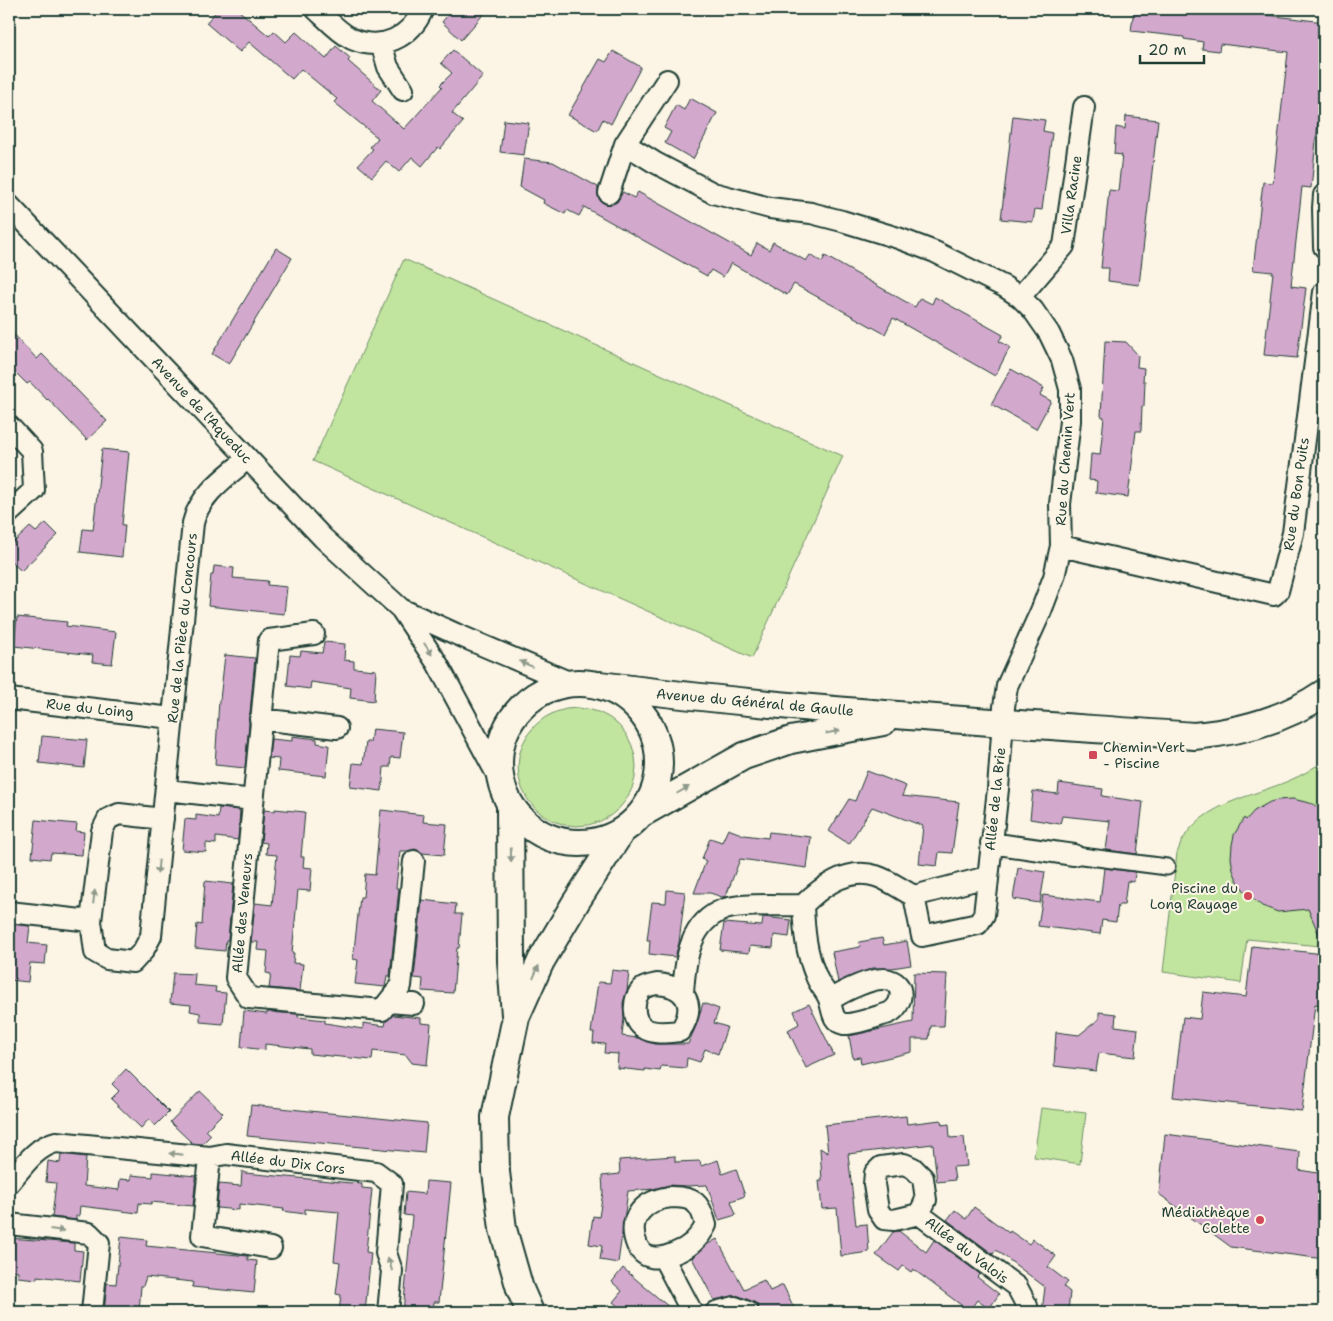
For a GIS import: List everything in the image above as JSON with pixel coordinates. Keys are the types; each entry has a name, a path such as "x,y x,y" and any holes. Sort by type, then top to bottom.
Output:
{"street":[{"path":"316,9 351,38 366,43 381,44 396,40 408,32 419,19 423,9"},
{"path":"381,44 388,67 403,90"},
{"path":"609,193 625,144 667,80"},
{"name":"Villa Racine","path":"1020,297 1064,246 1084,107"},
{"name":"Rue du Chemin Vert","path":"625,144 654,162 713,193 770,208 812,213 842,221 898,238 934,252 1005,287 1020,297 1033,310 1049,333 1062,360 1070,389 1070,421 1060,504 1061,546 1048,594 1007,686 1003,722"},
{"path":"1324,195 1324,248"},
{"name":"Avenue de l'Aqueduc","path":"9,205 322,538 400,609 437,663 500,780"},
{"name":"Rue du Bon Puits","path":"1061,546 1274,595 1278,591 1293,533 1324,292"},
{"path":"9,426 32,451 34,490 9,513"},
{"name":"Rue de la Pièce du Concours","path":"163,819 119,814 108,819 102,831 91,921 95,952 107,959 133,962 143,951 151,936 167,790 172,718 195,514 210,492 247,459"},
{"name":"Avenue de l'Aqueduc","path":"400,609 571,683"},
{"name":"Allée des Veneurs","path":"314,634 269,640 236,978 249,998 382,1010 389,1002 414,1004"},
{"path":"530,1312 520,1289 503,1230 496,1172 495,1117 516,1017 541,961 576,902 621,832 641,815 653,796 660,769 658,747 642,713 620,694 600,685 571,683 549,688 519,709 504,732 498,757 500,780 510,806 521,820 544,836 561,842 594,842 621,832"},
{"name":"Avenue du Général de Gaulle","path":"600,685 648,692 911,716 1194,736 1224,733 1256,726 1311,702 1324,693"},
{"name":"Rue du Loing","path":"9,699 172,718"},
{"name":"Avenue du Général de Gaulle","path":"641,815 744,756 792,740 911,716"},
{"path":"260,719 337,728"},
{"name":"Allée de la Brie","path":"914,896 922,936 978,924 984,915 998,789 1003,722"},
{"path":"167,790 253,800"},
{"path":"510,806 511,961 516,1017"},
{"path":"991,843 1167,867"},
{"path":"389,1002 401,986 414,861"},
{"path":"683,993 685,966 691,942 706,920 725,909 743,906 803,905 818,890 852,874 875,876 914,896 987,877"},
{"path":"803,905 804,939 816,977 830,1000"},
{"path":"9,912 91,921"},
{"name":"Allée du Dix Cors","path":"9,1183 37,1151 46,1144 56,1142 210,1157 226,1154 376,1172 392,1184 386,1253 392,1271 388,1312"},
{"path":"210,1157 202,1236 271,1248"},
{"name":"Allée du Valois","path":"919,1214 1016,1287 1028,1306 1027,1312"},
{"path":"9,1224 89,1233 99,1243 92,1312"},
{"path":"663,1257 692,1312"},
{"path":"716,1312 735,1307 742,1308 748,1312"}],"green space":[{"path":"404,259 843,456 752,658 313,461"},
{"path":"577,708 600,712 619,725 632,744 636,767 632,790 619,809 600,822 577,826 554,822 535,809 522,790 518,767 522,744 535,725 554,712"},
{"name":"Piscine du Long Rayage","path":"1316,766 1324,768 1324,945 1247,939 1241,983 1163,972 1177,853 1186,834 1200,819 1217,808 1298,777"},
{"path":"1041,1108 1086,1113 1080,1164 1034,1157"}],"building":[{"path":"218,9 237,9 269,36 274,31 286,42 296,32 326,59 336,46 350,58 348,61 381,90 372,101 404,129 442,87 440,85 452,73 441,63 453,50 483,76 452,113 463,122 440,149 438,147 422,166 412,157 399,172 386,161 372,177 358,165 373,149 370,147 378,138 334,102 337,99 301,69 292,79 249,42 240,52 206,23"},
{"path":"453,9 488,9 461,40 442,22"},
{"path":"1134,9 1217,9 1324,22 1324,66 1311,188 1302,187 1291,286 1306,288 1297,358 1264,355 1273,272 1253,270 1263,182 1273,183 1288,52 1220,44 1219,51 1202,49 1203,42 1184,39 1184,37 1131,31"},
{"path":"613,51 641,67 611,124 603,119 597,131 568,115 600,59 606,62"},
{"path":"690,98 717,113 693,159 665,143 671,132 664,128 676,105 684,110"},
{"path":"1013,116 1045,120 1043,131 1052,133 1042,210 1035,209 1033,222 1001,219"},
{"path":"1126,116 1158,120 1139,285 1108,281 1109,268 1101,268 1109,190 1118,191 1122,155 1114,154 1116,127 1125,129"},
{"path":"504,120 529,123 524,155 500,152"},
{"path":"524,159 553,162 598,187 598,196 606,204 617,202 623,192 634,198 638,192 751,255 757,243 769,250 773,242 806,261 810,255 822,262 825,256 915,307 920,298 932,304 935,297 1003,335 999,341 1010,347 995,376 893,318 885,334 794,284 787,295 731,263 723,277 711,270 707,276 584,207 579,216 567,210 565,214 543,203 544,200 520,187"},
{"path":"276,248 292,258 229,364 212,354"},
{"path":"9,329 37,359 42,354 107,421 87,440 48,399 30,382 27,384 9,366"},
{"path":"1105,341 1126,342 1138,355 1137,367 1144,368 1144,406 1142,406 1141,431 1136,431 1128,497 1096,493 1097,481 1089,480 1091,454 1100,455 1104,417 1101,416"},
{"path":"1011,369 1044,388 1040,395 1051,401 1036,429 991,404"},
{"path":"102,449 129,452 122,525 125,525 122,557 80,552 83,529 93,530"},
{"path":"46,523 58,535 21,571 9,559 9,547 30,527 36,532"},
{"path":"214,566 234,568 233,578 268,581 267,585 287,587 284,614 208,606 211,575 213,575"},
{"path":"17,617 67,622 66,626 116,632 112,664 92,662 93,655 14,646"},
{"path":"324,642 345,644 344,660 354,661 354,668 376,670 374,701 350,698 351,688 311,682 310,689 287,686 290,655 300,656 301,651 322,653"},
{"path":"225,655 255,658 245,768 215,765 219,700"},
{"path":"372,729 403,732 400,758 391,757 390,767 384,767 382,791 350,787 353,763 363,764 366,742 370,742"},
{"path":"42,736 87,740 84,768 39,763"},
{"path":"292,736 317,739 317,743 329,745 326,776 278,771 279,759 269,758 271,739 292,741"},
{"path":"867,771 906,786 902,796 959,802 952,853 939,852 937,866 919,864 923,826 872,807 849,844 829,831 849,799 855,801"},
{"path":"1059,783 1103,789 1102,796 1143,802 1137,854 1106,850 1110,821 1062,816 1060,824 1030,819 1033,791 1058,794"},
{"path":"1293,799 1313,804 1324,812 1324,946 1308,909 1278,912 1262,906 1245,892 1233,870 1231,858 1234,835 1244,818 1246,820 1254,811 1270,802"},
{"path":"219,808 240,810 238,840 216,837 216,844 206,843 206,852 182,850 185,819 196,820 196,815 218,818"},
{"path":"275,809 305,812 301,857 304,857 303,867 312,868 310,891 298,890 292,953 294,953 293,963 303,964 300,991 269,988 271,974 266,973 268,951 257,950 258,942 251,942 255,903 272,905 277,855 266,854 267,843 261,842 264,810 275,811"},
{"path":"381,810 424,815 423,822 447,824 444,855 422,853 415,849 400,851 396,888 399,888 390,976 387,976 385,987 355,984 358,960 353,959 360,897 363,897 365,874 375,875"},
{"path":"36,820 77,824 76,831 84,832 82,855 51,853 50,859 32,857"},
{"path":"728,829 744,835 768,838 769,832 811,837 807,868 740,859 726,896 694,893 706,861 702,859 710,838 722,842"},
{"path":"1018,868 1045,872 1040,903 1013,899"},
{"path":"1104,868 1135,872 1134,882 1127,881 1124,905 1118,905 1116,922 1102,920 1100,934 1038,926 1043,895 1100,902"},
{"path":"205,881 233,884 228,940 226,940 225,951 195,948 197,924 202,925"},
{"path":"667,890 685,892 679,943 675,957 649,954 650,940 647,940 652,902 666,903"},
{"path":"422,900 456,904 455,914 462,914 453,993 422,991 423,979 414,978"},
{"path":"763,917 791,920 789,937 774,935 773,948 750,946 749,953 720,950 724,923 762,926"},
{"path":"9,924 30,926 28,943 47,945 45,964 30,963 28,982 9,980"},
{"path":"882,938 884,945 907,941 911,965 873,968 838,982 832,952 860,947 859,942"},
{"path":"1252,946 1324,954 1324,1005 1315,1004 1302,1111 1173,1097 1183,1017 1200,1019 1203,992 1246,997"},
{"path":"612,970 629,972 627,991 623,1003 622,1036 638,1038 655,1044 688,1044 703,1003 719,1009 714,1023 727,1027 718,1054 705,1049 700,1062 687,1058 686,1068 661,1066 660,1071 645,1069 645,1071 617,1068 618,1054 604,1053 605,1044 593,1043 594,1033 591,1033 598,982 610,983"},
{"path":"173,973 195,974 194,985 216,987 215,992 226,993 223,1024 200,1022 200,1013 190,1011 191,1005 170,1003"},
{"path":"914,973 947,974 944,1026 931,1026 929,1039 912,1039 912,1052 861,1064 860,1057 853,1058 849,1036 913,1022"},
{"path":"809,1004 834,1055 806,1068 788,1030 799,1024 794,1011"},
{"path":"244,1011 267,1014 267,1012 298,1014 298,1017 325,1020 325,1023 363,1029 363,1023 385,1026 386,1021 393,1015 421,1018 421,1023 431,1024 427,1065 412,1063 406,1055 373,1051 372,1060 310,1054 310,1049 265,1044 265,1050 241,1047"},
{"path":"1099,1012 1116,1014 1115,1026 1138,1029 1135,1057 1099,1053 1096,1071 1054,1066 1056,1032 1079,1035 1099,1019"},
{"path":"126,1069 169,1112 155,1126 149,1119 141,1128 111,1099 119,1091 112,1084"},
{"path":"200,1091 223,1113 206,1130 211,1135 202,1144 192,1143 170,1122"},
{"path":"251,1105 427,1123 424,1153 247,1136"},
{"path":"906,1116 907,1124 941,1120 942,1125 949,1124 950,1138 964,1137 967,1166 953,1167 955,1180 937,1182 933,1144 848,1154 856,1225 867,1224 869,1252 841,1256 837,1208 822,1209 819,1181 822,1181 820,1148 828,1153 825,1125"},
{"name":"Médiathèque Colette","path":"1165,1134 1300,1152 1299,1170 1324,1174 1324,1259 1231,1247 1159,1194"},
{"path":"61,1154 86,1157 84,1186 119,1190 120,1179 131,1180 131,1175 153,1177 153,1172 196,1176 193,1206 151,1202 151,1204 139,1203 138,1213 80,1206 79,1216 76,1216 76,1220 52,1217 56,1183 46,1182 48,1161 60,1163"},
{"path":"675,1156 675,1162 700,1161 701,1166 718,1160 722,1174 736,1169 745,1196 731,1201 736,1215 719,1220 707,1185 669,1185 654,1189 628,1191 618,1263 600,1260 602,1246 589,1244 593,1216 599,1217 603,1192 602,1176 620,1174 619,1160"},
{"path":"242,1171 245,1173 362,1184 362,1188 372,1189 366,1252 371,1253 365,1312 339,1312 341,1295 336,1294 340,1262 334,1261 339,1212 305,1209 305,1214 283,1211 284,1209 239,1204 239,1210 217,1208 219,1184 241,1186"},
{"path":"426,1181 451,1183 439,1302 434,1302 433,1312 403,1312 412,1216 404,1215 406,1192 425,1194"},
{"path":"974,1207 1009,1233 1010,1231 1029,1244 1033,1239 1056,1256 1048,1267 1068,1282 1064,1287 1070,1292 1068,1312 1042,1312 1045,1287 996,1250 993,1254 947,1220 955,1210 966,1219"},
{"path":"899,1231 926,1252 934,1240 980,1274 977,1277 999,1294 989,1309 977,1300 969,1311 913,1269 911,1272 903,1266 899,1271 876,1255 893,1232"},
{"path":"121,1237 147,1240 146,1246 248,1256 248,1260 257,1261 254,1293 192,1287 193,1282 146,1277 143,1286 141,1286 139,1312 104,1312 107,1283 116,1284"},
{"path":"9,1238 74,1243 74,1250 83,1251 80,1281 37,1276 37,1279 18,1277 18,1271 9,1270"},
{"path":"717,1239 744,1289 764,1280 770,1291 783,1285 796,1312 760,1312 757,1304 739,1296 714,1300 692,1258"},
{"path":"623,1268 675,1312 625,1312 613,1302 622,1291 612,1282"}],"place":[{"name":"Chemin Vert - Piscine","path":"1093,755"},
{"name":"Piscine du Long Rayage","path":"1248,896"},
{"name":"Médiathèque Colette","path":"1260,1220"}]}
